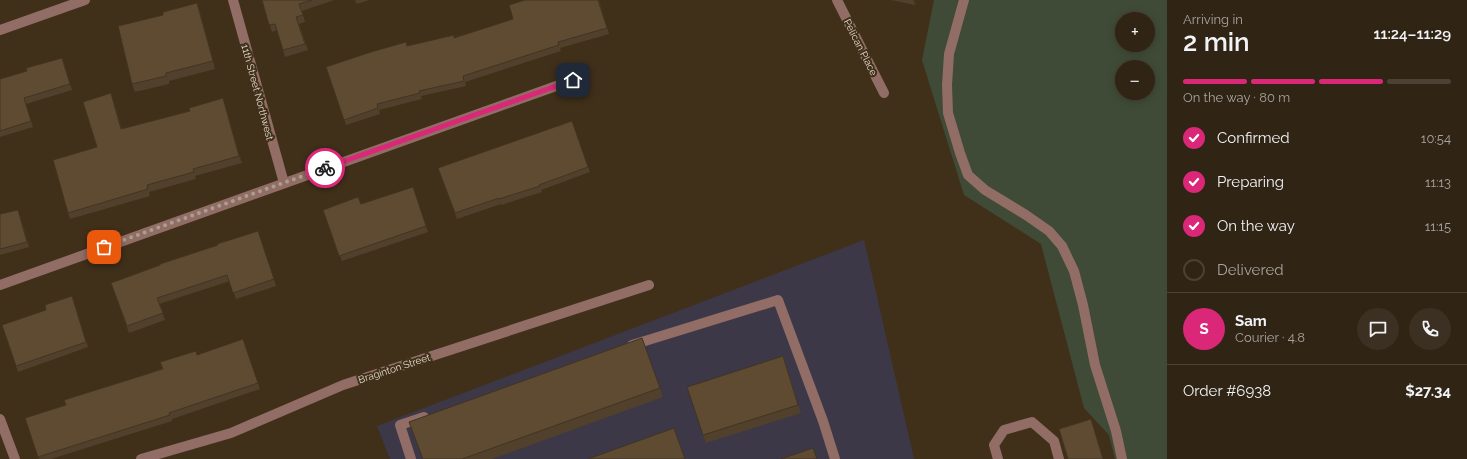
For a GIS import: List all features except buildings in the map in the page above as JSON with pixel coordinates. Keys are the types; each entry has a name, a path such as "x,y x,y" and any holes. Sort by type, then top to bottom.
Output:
{"street":[{"path":"0,30 85,0"},
{"name":"11th Street Northwest","path":"233,0 284,183"},
{"name":"Pelican Place","path":"837,0 884,93"},
{"path":"964,0 949,54 947,85 948,113 960,153 968,175 986,190 1049,231 1062,246 1074,271 1083,305 1095,365 1116,431 1122,459"},
{"path":"0,285 573,80"},
{"name":"Braginton Street","path":"141,459 231,433 343,385 649,285"},
{"path":"623,348 778,300 835,459"},
{"path":"412,459 400,425 436,413"},
{"path":"0,419 15,459"},
{"path":"998,459 994,445 1004,430 1032,422 1054,441 1059,459"}],"shaded area":[{"path":"864,240 914,459 390,459 377,426"}],"green space":[{"path":"934,0 1167,0 1167,459 1115,459 1109,435 1084,408 1041,244 964,195 922,60"}],"way so far":[{"path":"104,247 325,168"}],"route":[{"path":"325,168 573,80"}]}
